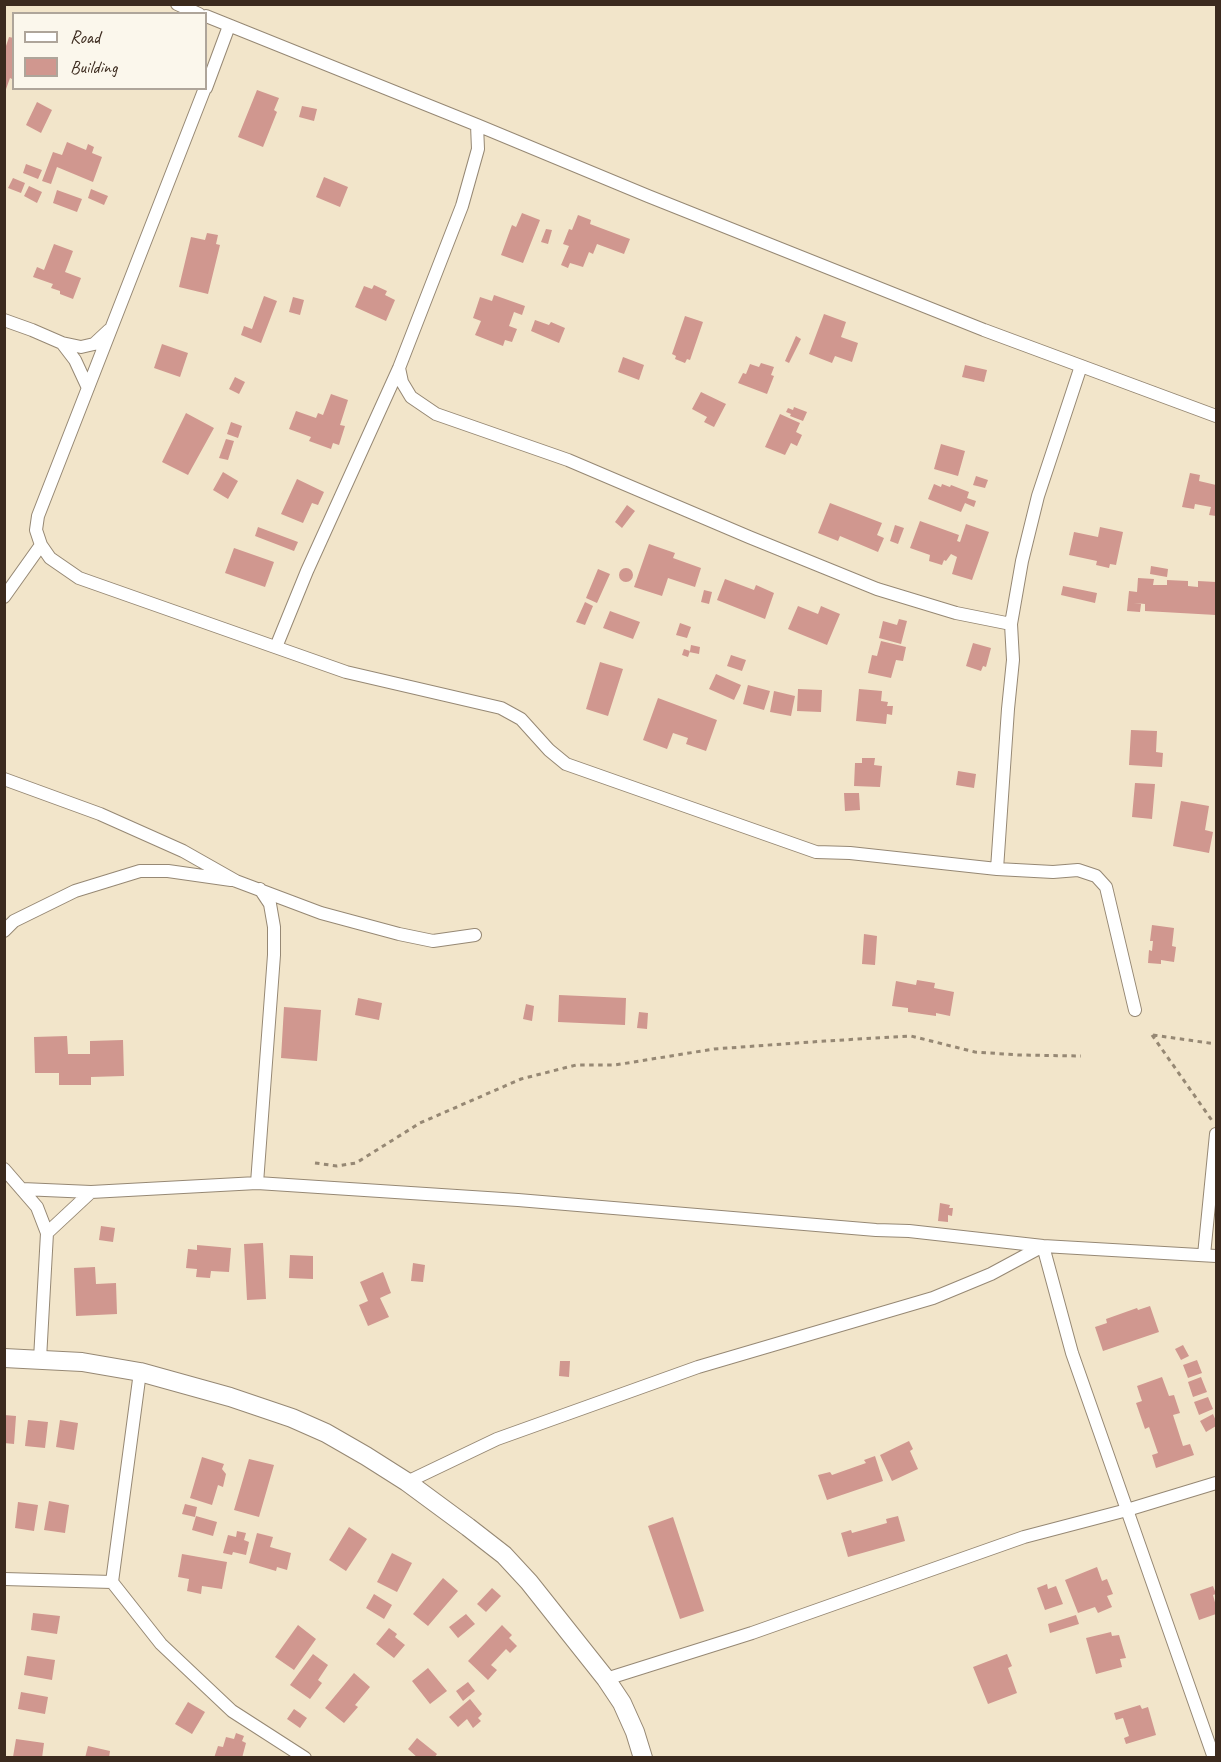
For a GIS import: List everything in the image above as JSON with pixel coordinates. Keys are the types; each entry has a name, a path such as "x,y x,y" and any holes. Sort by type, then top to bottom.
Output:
{"street":[{"path":"177,4 195,12"},
{"path":"207,16 929,309 1216,416"},
{"path":"207,83 229,26"},
{"path":"204,90 38,516 36,530 41,545 50,558 79,578 346,672 501,708 521,719 549,750 566,764 816,852 850,853 1053,873 1078,870 1096,876 1106,887 1135,1010"},
{"path":"276,647 399,368 462,206 478,149 477,125"},
{"path":"4,320 62,343 81,347 94,344 112,327"},
{"path":"62,343 75,360 88,388"},
{"path":"998,869 1013,660 1011,624 1038,496 1081,366"},
{"path":"399,368 402,382 411,398 436,414 568,460 877,589 956,613 1011,624"},
{"path":"4,597 41,545"},
{"path":"4,779 100,814 183,851 236,881"},
{"path":"4,931 14,921 75,891 140,871 168,871 236,881 321,913 399,934 433,941 475,935"},
{"path":"257,1183 274,955 274,927 270,904 260,889"},
{"path":"22,1189 91,1192 257,1183 518,1200 909,1231 1043,1246 1210,1256 1216,1134"},
{"path":"4,1169 37,1207 47,1233 40,1359"},
{"path":"47,1233 91,1192"},
{"path":"407,1482 497,1439 698,1367 933,1298 990,1274 1043,1246"},
{"path":"1043,1246 1072,1353 1197,1704 1214,1758"},
{"path":"4,1358 82,1362 140,1372 230,1397 292,1418 326,1433 407,1482 504,1555 529,1582 606,1678 622,1703 635,1732 643,1758"},
{"path":"140,1372 112,1582 161,1644 232,1711 305,1758"},
{"path":"606,1678 752,1633 1024,1537 1127,1510 1216,1483"},
{"path":"4,1579 112,1582"}],"path":[{"path":"1216,1044 1152,1035 1216,1127"},
{"path":"315,1163 337,1166 356,1163 420,1123 521,1079 576,1065 615,1065 714,1049 911,1036 975,1052 1080,1056"}],"building":[{"path":"9,37 12,38 12,79 10,78 5,92 5,49"},
{"path":"257,90 279,98 274,110 277,112 263,147 238,137"},
{"path":"37,102 52,110 41,133 26,125"},
{"path":"302,106 317,109 314,121 299,117"},
{"path":"67,142 86,150 88,144 94,147 92,153 102,157 93,182 57,167 51,184 42,181 53,152 62,155"},
{"path":"26,164 42,170 38,179 23,173"},
{"path":"324,177 348,187 340,207 316,197"},
{"path":"13,178 25,183 21,193 8,188"},
{"path":"29,186 42,192 37,203 24,196"},
{"path":"91,189 108,196 104,205 88,198"},
{"path":"57,190 82,199 77,212 53,203"},
{"path":"522,213 540,220 523,263 501,255 512,225 516,227"},
{"path":"578,215 591,220 590,224 630,239 624,254 597,244 593,254 589,252 583,267 570,263 568,268 561,265 569,246 563,244"},
{"path":"546,229 552,230 548,244 541,242"},
{"path":"207,233 218,235 216,244 220,245 208,294 179,287 191,237 205,240"},
{"path":"54,244 73,251 65,272 81,278 73,299 51,288 53,284 33,277 37,267 44,270"},
{"path":"374,285 387,291 385,295 395,300 386,321 355,307 364,286 372,289"},
{"path":"494,295 525,306 522,315 514,312 509,326 517,329 512,342 505,340 503,346 475,335 481,321 473,318 480,297 492,301"},
{"path":"264,296 277,301 261,343 241,335 244,326 252,329"},
{"path":"293,297 304,300 300,315 289,312"},
{"path":"824,314 846,322 841,337 858,343 852,362 835,356 832,363 809,354"},
{"path":"685,316 703,322 690,360 687,359 685,363 675,359 676,356 672,354"},
{"path":"535,320 549,325 551,322 565,328 559,343 531,331"},
{"path":"796,336 801,339 789,363 785,361"},
{"path":"162,344 188,353 180,377 154,368"},
{"path":"623,357 644,365 639,380 618,372"},
{"path":"761,363 774,367 771,375 774,376 767,394 738,383 743,373 746,374 750,364 759,367"},
{"path":"965,365 987,370 984,382 962,377"},
{"path":"235,377 245,382 239,394 229,389"},
{"path":"701,392 726,404 714,427 704,422 707,417 692,409"},
{"path":"331,394 348,400 340,425 345,426 339,445 333,443 331,449 309,441 311,437 289,429 296,411 316,418 318,413 323,415"},
{"path":"794,407 807,412 803,421 786,412 788,408 793,410"},
{"path":"186,413 214,428 188,475 162,462"},
{"path":"780,414 800,423 796,432 802,435 797,446 791,443 785,455 765,447"},
{"path":"231,422 242,426 238,438 227,434"},
{"path":"226,439 234,441 228,460 219,458"},
{"path":"941,444 965,451 958,476 934,469"},
{"path":"223,472 238,481 228,499 213,490"},
{"path":"1190,473 1200,475 1199,481 1216,485 1216,516 1209,515 1211,507 1195,504 1194,509 1182,507"},
{"path":"976,476 988,480 985,488 973,485"},
{"path":"297,479 324,492 318,505 312,503 303,523 281,514"},
{"path":"934,484 941,487 942,484 950,487 951,485 969,492 967,498 976,501 974,507 965,503 961,512 928,499"},
{"path":"830,503 882,523 877,535 884,538 878,552 840,536 838,541 818,533"},
{"path":"627,505 635,511 622,528 615,522"},
{"path":"920,521 959,535 957,541 960,542 966,524 989,532 972,580 952,574 957,557 951,554 942,565 929,561 930,555 910,548"},
{"path":"895,525 904,528 898,544 890,541"},
{"path":"258,527 298,542 294,551 255,536"},
{"path":"1100,527 1123,532 1116,565 1110,564 1109,568 1096,565 1097,561 1069,555 1074,532 1098,537"},
{"path":"649,544 675,553 673,558 701,568 695,587 668,578 662,596 634,587"},
{"path":"234,548 274,562 265,587 225,573"},
{"path":"1151,566 1168,569 1167,577 1150,574"},
{"path":"626,568 631,570 633,575 631,580 626,582 621,580 619,575 621,570"},
{"path":"598,569 610,574 597,603 586,598"},
{"path":"1138,578 1154,579 1153,585 1167,585 1167,580 1188,581 1188,586 1198,587 1198,581 1216,582 1216,615 1145,611 1145,604 1134,603 1141,604 1140,612 1127,611 1129,591 1137,592"},
{"path":"725,579 754,590 756,585 774,593 765,619 717,600"},
{"path":"1063,586 1097,593 1095,603 1061,595"},
{"path":"704,590 712,592 709,604 701,602"},
{"path":"585,602 593,606 585,625 576,622"},
{"path":"798,606 818,614 821,606 840,614 827,645 788,629"},
{"path":"610,611 640,622 633,639 603,628"},
{"path":"899,619 907,621 901,644 879,638 883,621 897,625"},
{"path":"680,623 691,627 687,638 676,635"},
{"path":"881,641 906,647 903,661 896,660 891,678 868,673 872,655 877,656"},
{"path":"973,643 991,648 986,667 983,666 981,671 966,666"},
{"path":"691,645 700,647 699,654 690,652 688,657 682,655 684,649 690,651"},
{"path":"731,655 746,660 742,671 727,666"},
{"path":"600,662 623,669 608,716 586,709"},
{"path":"716,674 741,685 734,700 709,689"},
{"path":"748,685 770,691 764,710 743,704"},
{"path":"798,689 822,690 821,712 797,711"},
{"path":"859,689 882,691 881,701 888,702 887,706 893,706 892,715 887,714 886,724 856,721"},
{"path":"774,691 795,696 791,716 770,712"},
{"path":"658,698 717,720 706,751 686,744 688,738 673,733 667,749 643,740"},
{"path":"1131,730 1157,731 1156,752 1163,753 1162,767 1129,765"},
{"path":"862,758 875,758 874,765 882,766 880,787 854,786 855,763 862,763"},
{"path":"958,771 976,774 974,788 956,785"},
{"path":"1135,783 1155,784 1152,819 1132,817"},
{"path":"844,793 859,793 860,810 845,811"},
{"path":"1181,801 1209,806 1205,830 1213,832 1209,853 1173,846"},
{"path":"1152,925 1174,928 1172,946 1176,947 1174,962 1161,960 1161,964 1148,963 1149,950 1152,951 1153,941 1150,941"},
{"path":"864,934 877,936 875,965 862,964"},
{"path":"917,980 935,983 934,988 954,992 950,1016 908,1012 908,1008 892,1006 896,981 916,985"},
{"path":"559,995 626,998 625,1025 558,1022"},
{"path":"358,998 382,1003 379,1020 355,1015"},
{"path":"526,1004 534,1006 532,1021 523,1019"},
{"path":"284,1007 321,1010 317,1061 281,1058"},
{"path":"639,1012 648,1013 647,1029 637,1028"},
{"path":"67,1036 68,1054 90,1054 90,1041 123,1040 124,1076 91,1077 91,1085 59,1085 59,1073 35,1073 34,1037"},
{"path":"940,1203 953,1208 952,1216 948,1215 948,1222 938,1221"},
{"path":"101,1226 115,1228 113,1242 99,1240"},
{"path":"263,1243 266,1299 247,1300 244,1244"},
{"path":"197,1245 231,1248 229,1272 211,1271 210,1278 196,1277 197,1269 186,1268 188,1249 197,1250"},
{"path":"290,1255 313,1256 313,1279 289,1278"},
{"path":"413,1263 425,1265 423,1282 411,1281"},
{"path":"95,1267 96,1284 116,1283 117,1314 76,1316 74,1268"},
{"path":"383,1272 391,1293 380,1298 389,1317 368,1326 359,1305 368,1301 360,1282"},
{"path":"1150,1306 1159,1332 1103,1351 1095,1327 1107,1323 1106,1319"},
{"path":"1183,1345 1189,1356 1181,1360 1175,1349"},
{"path":"1197,1360 1202,1373 1188,1378 1183,1365"},
{"path":"560,1361 570,1361 569,1377 559,1376"},
{"path":"1162,1377 1169,1396 1174,1395 1180,1413 1173,1415 1183,1446 1190,1444 1194,1455 1156,1468 1152,1455 1158,1453 1149,1427 1145,1429 1136,1403 1142,1401 1137,1386"},
{"path":"1201,1377 1207,1392 1193,1397 1188,1382"},
{"path":"1208,1397 1213,1409 1199,1415 1194,1402"},
{"path":"1213,1414 1216,1426 1206,1432 1200,1421"},
{"path":"4,1415 16,1416 14,1444 4,1443"},
{"path":"28,1420 48,1422 45,1448 25,1446"},
{"path":"60,1420 78,1423 74,1450 56,1447"},
{"path":"909,1441 913,1449 910,1451 918,1469 892,1481 880,1455"},
{"path":"875,1456 883,1481 827,1500 818,1475 830,1472 832,1475 866,1463 864,1460"},
{"path":"202,1457 224,1464 222,1469 226,1474 223,1487 218,1485 212,1505 190,1498"},
{"path":"249,1459 274,1465 259,1517 234,1510"},
{"path":"49,1501 69,1505 65,1533 44,1530"},
{"path":"18,1502 38,1505 34,1531 15,1528"},
{"path":"185,1504 197,1507 195,1517 182,1514"},
{"path":"196,1516 217,1522 213,1536 192,1530"},
{"path":"898,1516 905,1541 848,1557 841,1533 851,1530 852,1533 887,1523 886,1519"},
{"path":"673,1517 704,1611 680,1619 648,1526"},
{"path":"349,1527 367,1539 346,1571 329,1560"},
{"path":"237,1531 246,1533 244,1540 249,1542 246,1555 233,1552 232,1555 223,1553 228,1535 236,1537"},
{"path":"257,1533 273,1537 270,1547 291,1553 287,1570 277,1567 276,1571 249,1563"},
{"path":"392,1553 412,1563 397,1592 377,1582"},
{"path":"182,1554 227,1562 222,1589 202,1586 201,1594 187,1591 189,1579 178,1577"},
{"path":"1097,1567 1102,1581 1107,1579 1113,1594 1107,1596 1112,1607 1098,1613 1095,1607 1078,1613 1065,1580"},
{"path":"443,1578 458,1591 428,1626 413,1614"},
{"path":"1047,1584 1048,1589 1056,1586 1063,1604 1045,1610 1037,1588"},
{"path":"1213,1586 1216,1594 1213,1595 1216,1614 1199,1620 1190,1594"},
{"path":"492,1588 501,1596 486,1612 477,1604"},
{"path":"374,1594 392,1605 384,1619 366,1608"},
{"path":"33,1613 60,1616 57,1634 31,1630"},
{"path":"466,1614 475,1624 458,1638 449,1627"},
{"path":"1076,1615 1079,1624 1050,1633 1048,1624"},
{"path":"298,1625 316,1639 294,1670 275,1657"},
{"path":"502,1625 512,1635 509,1638 517,1646 510,1653 506,1649 491,1665 497,1670 488,1680 468,1661"},
{"path":"389,1628 405,1645 394,1658 376,1644"},
{"path":"1111,1632 1112,1636 1119,1635 1126,1658 1120,1659 1122,1667 1096,1674 1086,1638"},
{"path":"313,1654 328,1665 318,1680 322,1683 310,1699 290,1685"},
{"path":"1007,1654 1012,1666 1008,1668 1017,1693 988,1704 973,1667"},
{"path":"27,1656 55,1660 52,1680 24,1675"},
{"path":"428,1668 447,1691 430,1704 412,1681"},
{"path":"354,1673 370,1687 355,1705 358,1707 344,1723 325,1708"},
{"path":"468,1682 475,1691 463,1701 456,1691"},
{"path":"21,1692 48,1697 45,1714 18,1709"},
{"path":"470,1699 482,1714 478,1718 481,1721 473,1728 467,1719 458,1727 449,1717"},
{"path":"188,1702 205,1712 192,1734 175,1724"},
{"path":"1140,1705 1142,1709 1148,1707 1156,1735 1126,1744 1124,1738 1129,1736 1123,1718 1116,1720 1114,1713"},
{"path":"294,1709 307,1718 300,1728 287,1719"},
{"path":"236,1733 244,1736 242,1741 246,1743 242,1758 214,1758 218,1746 223,1747 226,1737 234,1739"},
{"path":"417,1738 437,1754 434,1758 418,1758 408,1749"},
{"path":"16,1739 44,1743 42,1758 13,1757"},
{"path":"88,1746 110,1751 109,1758 85,1758"}]}
